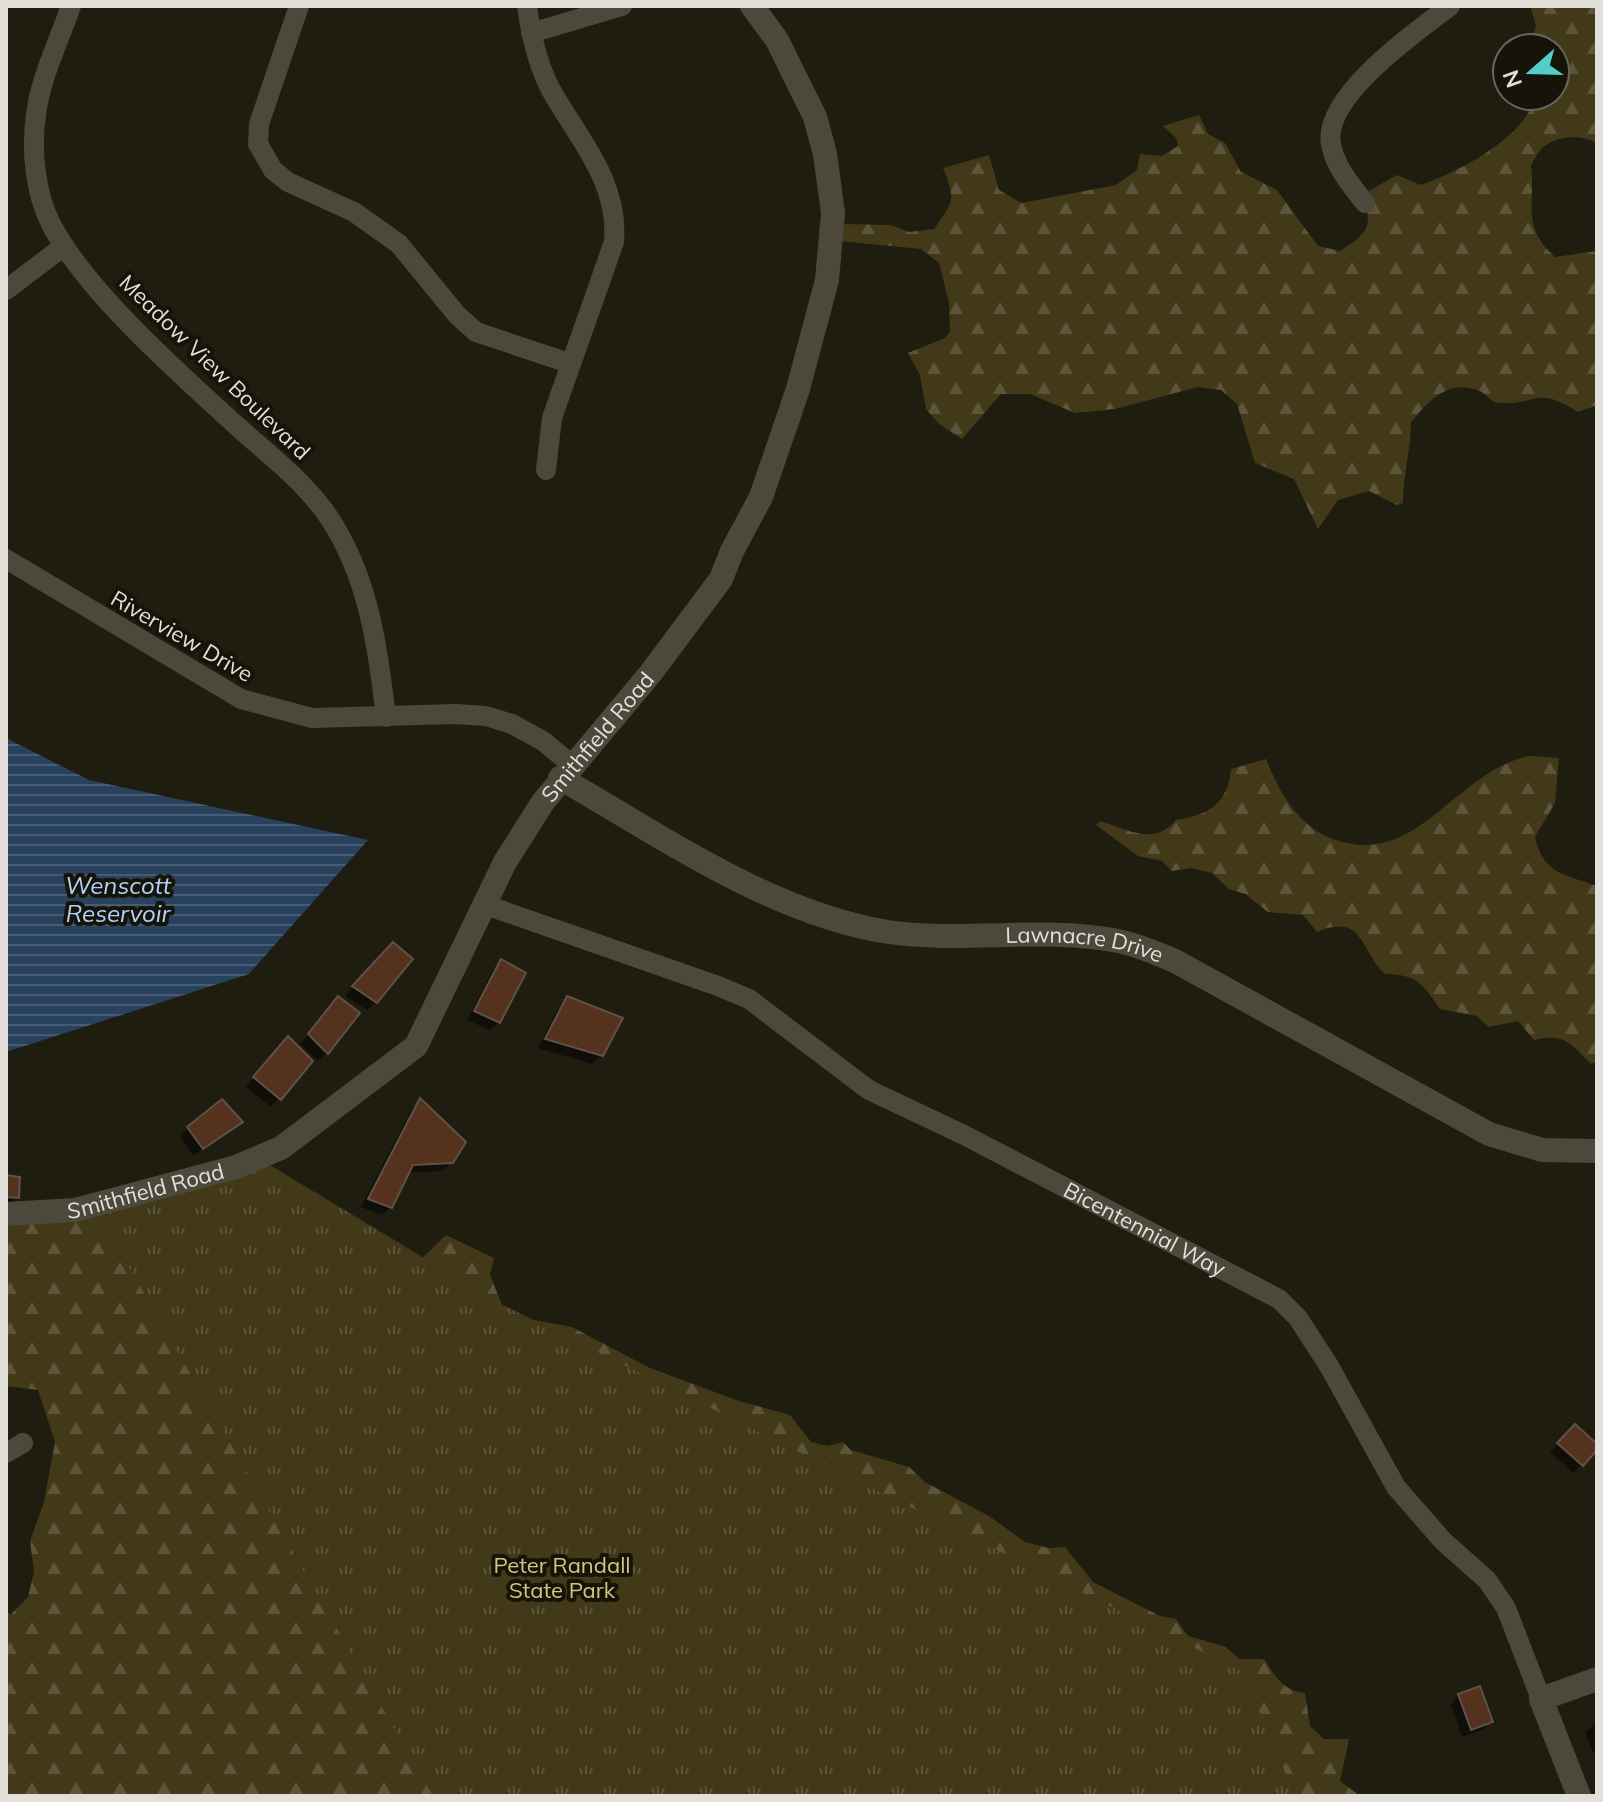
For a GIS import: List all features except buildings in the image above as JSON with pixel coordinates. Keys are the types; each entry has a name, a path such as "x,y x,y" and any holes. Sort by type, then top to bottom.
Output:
{"street":[{"name":"Meadow View Boulevard","path":"71,6 36,113 34,151 49,220 64,246 130,323 326,513 350,553 366,593 376,637 386,717"},
{"path":"299,6 259,124 258,144 262,156 288,182 354,212 399,244 457,315 476,332 569,363"},
{"path":"527,6 531,33 550,88 605,178 616,222 614,242 552,418 546,470"},
{"path":"531,33 622,6"},
{"name":"Smithfield Road","path":"6,1214 75,1210 236,1167 281,1148 416,1046 505,862 566,772 650,674 721,579 761,497 819,318 827,280 833,213 825,154 815,117 777,40 752,6"},
{"path":"1365,203 1343,175 1330,143 1335,119 1347,96 1391,53 1450,6"},
{"path":"6,290 64,246"},
{"name":"Riverview Drive","path":"6,559 241,699 312,718 486,716 512,724 543,741 566,772"},
{"name":"Lawnacre Drive","path":"566,772 683,852 821,915 890,932 979,938 1098,938 1133,944 1188,968 1489,1134 1542,1150 1597,1151"},
{"name":"Bicentennial Way","path":"483,904 749,999 869,1090 964,1135 1279,1299 1298,1318 1329,1366 1396,1487 1443,1541 1487,1580 1506,1608 1579,1796"},
{"path":"1541,1699 1597,1679"}],"green space":[{"path":"1530,6 1597,6 1597,144 1577,137 1554,141 1542,148 1531,165 1533,224 1544,246 1555,257 1597,251 1597,405 1578,412 1545,398 1497,403 1480,391 1469,388 1458,387 1440,394 1411,422 1403,503 1397,505 1369,491 1338,500 1318,529 1294,479 1255,463 1237,404 1221,390 1198,387 1115,409 1075,413 1030,394 1001,394 962,439 939,424 926,409 920,375 908,353 945,338 950,332 949,303 939,263 921,249 839,241 842,224 891,225 909,232 934,229 951,200 943,168 989,155 999,190 1021,203 1116,185 1137,170 1140,154 1162,156 1178,146 1176,138 1163,126 1199,115 1208,134 1225,143 1241,172 1277,190 1318,246 1340,251 1366,228 1368,215 1362,195 1397,175 1421,185 1453,171 1505,139 1528,112 1571,112 1571,32 1534,32 1536,26"},
{"path":"1530,756 1559,758 1555,803 1535,837 1543,859 1565,875 1597,886 1597,1061 1591,1064 1578,1050 1560,1039 1534,1040 1518,1021 1489,1027 1477,1016 1440,1009 1418,982 1405,976 1385,974 1353,930 1332,927 1317,932 1303,915 1268,912 1245,894 1229,889 1212,873 1191,868 1172,871 1162,861 1138,856 1096,825 1100,821 1141,834 1159,832 1176,820 1198,815 1214,806 1226,791 1231,769 1266,759 1284,796 1311,827 1336,840 1365,845 1390,841 1414,829 1480,779 1504,765"},
{"name":"Peter Randall State Park","path":"268,1164 499,1303 1243,1672 1295,1796 433,1796 99,1215"},
{"name":"Peter Randall State Park","path":"90,1207 405,1275 446,1235 494,1258 490,1275 506,1315 572,1327 650,1368 739,1401 790,1415 811,1442 827,1446 843,1442 851,1450 909,1467 925,1482 989,1516 1025,1542 1048,1548 1065,1547 1093,1582 1160,1616 1176,1619 1188,1636 1226,1647 1239,1659 1264,1659 1285,1686 1305,1693 1310,1726 1324,1739 1349,1739 1340,1781 1360,1796 6,1796 6,1613 11,1614 28,1597 34,1572 30,1541 44,1502 55,1442 38,1390 6,1386 6,1214"}],"water":[{"name":"Wenscott Reservoir","path":"6,738 89,780 368,840 249,974 6,1052"}]}
